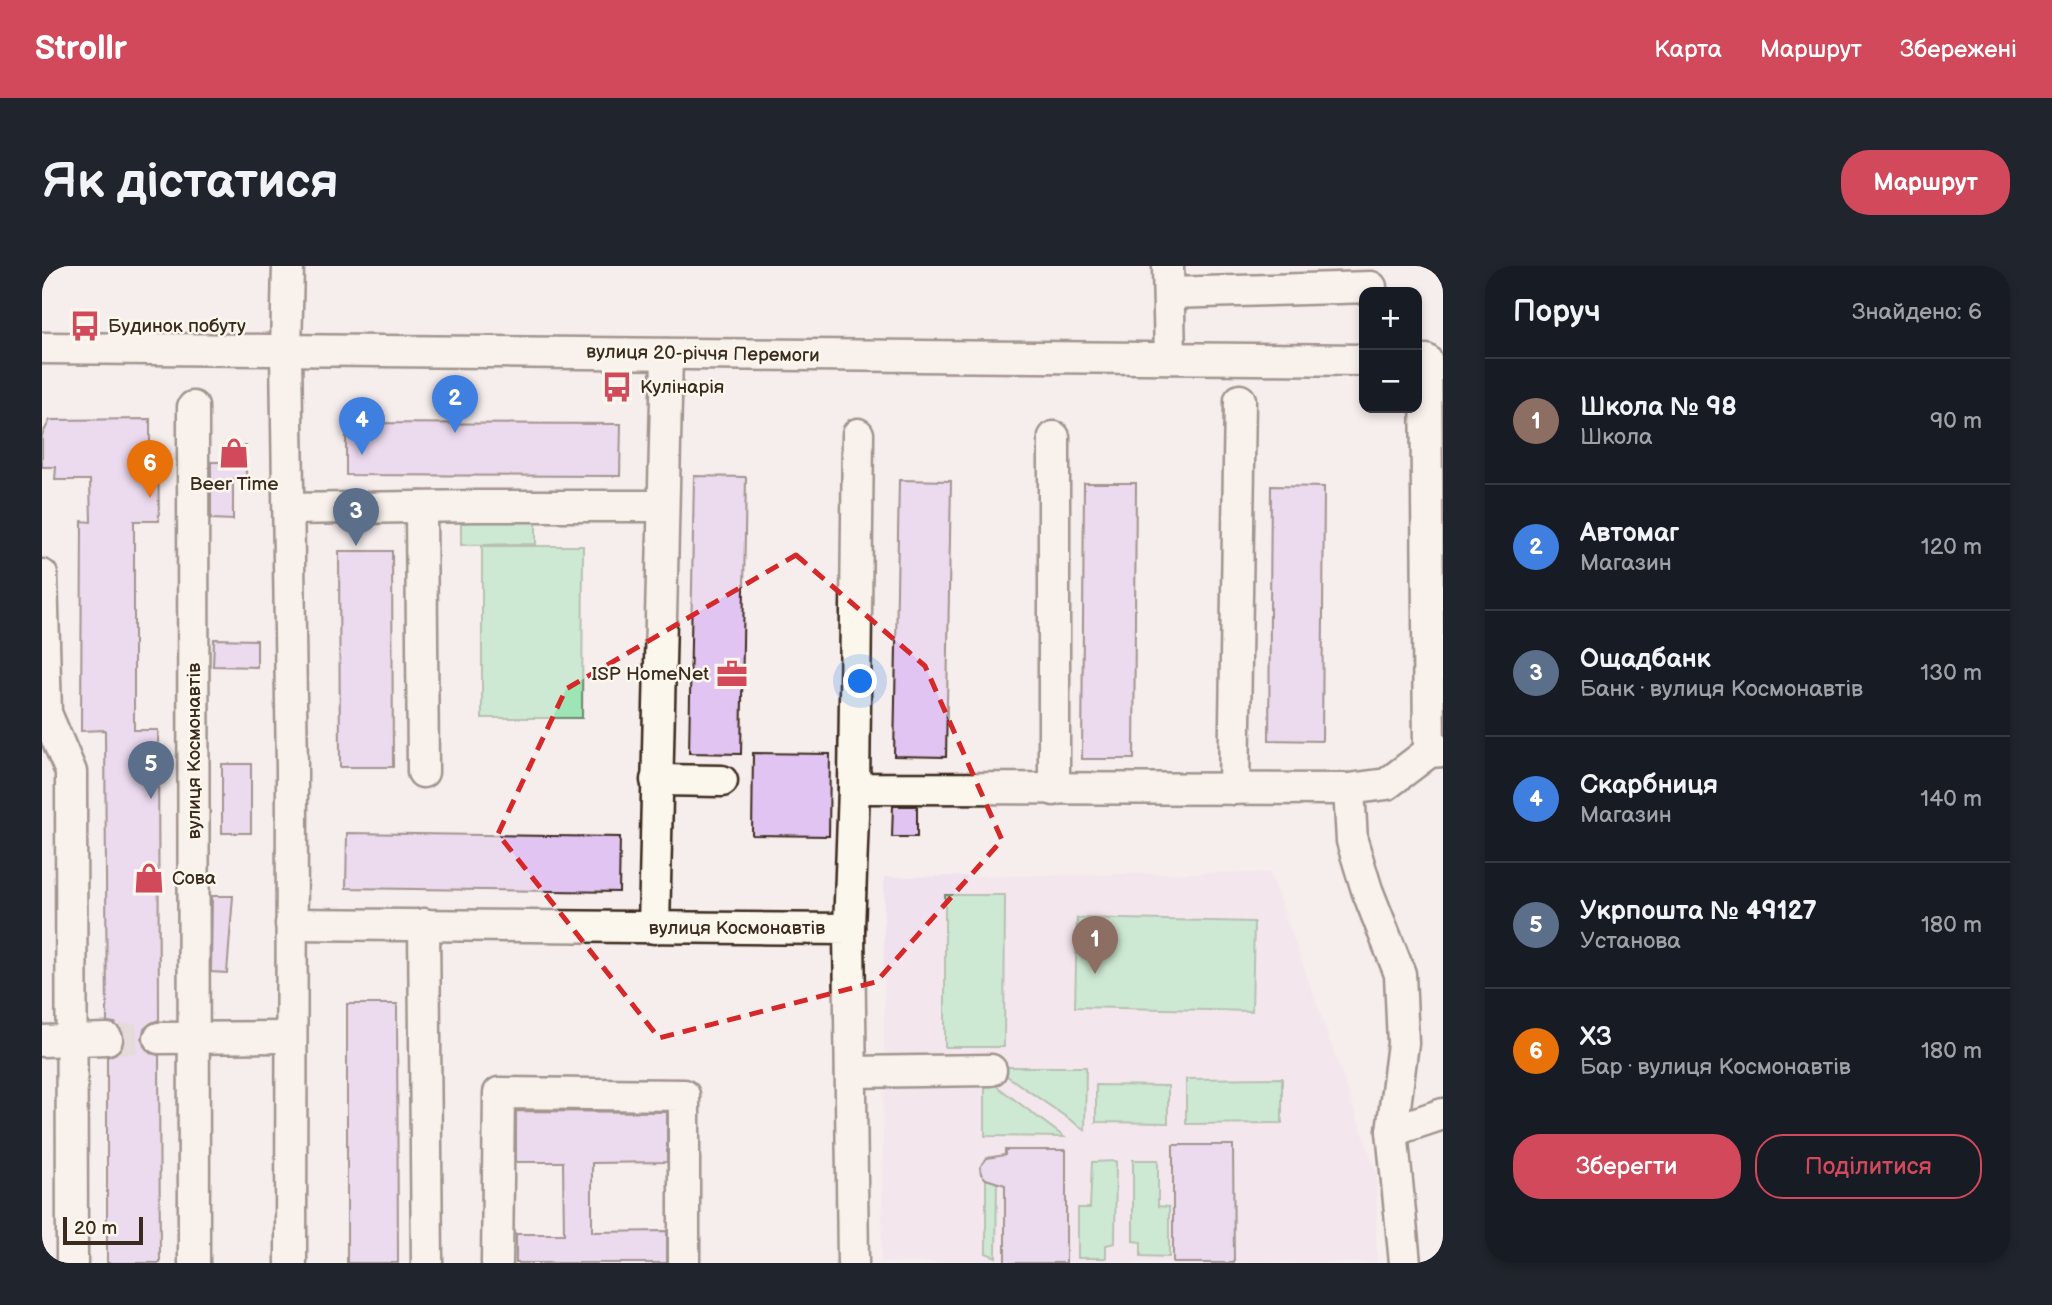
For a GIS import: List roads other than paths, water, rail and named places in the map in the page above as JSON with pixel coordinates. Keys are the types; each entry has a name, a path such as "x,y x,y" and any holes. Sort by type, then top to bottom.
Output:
{"street":[{"path":"288,266 286,351 291,1037 282,1121 291,1263"},
{"path":"1170,358 1168,280 1371,287"},
{"name":"вулиця 20-річчя Перемоги","path":"42,348 1359,360"},
{"path":"653,928 667,354"},
{"path":"854,788 1349,789 1387,785 1436,751 1429,360"},
{"path":"1234,789 1240,400"},
{"name":"вулиця Космонавтів","path":"193,407 194,1263"},
{"path":"849,929 854,788 858,434"},
{"path":"1054,437 1054,790"},
{"path":"289,509 663,506"},
{"path":"421,507 423,772"},
{"path":"42,575 46,713 71,772 72,1263"},
{"path":"656,780 722,781"},
{"path":"1349,789 1352,841 1367,890 1400,974 1403,1043 1392,1131 1405,1263"},
{"name":"вулиця Космонавтів","path":"291,924 849,929 853,1263"},
{"path":"424,925 427,1263"},
{"path":"159,1038 291,1037"},
{"path":"42,1041 107,1039"},
{"path":"851,1072 991,1070"},
{"path":"497,1263 499,1093 684,1095 684,1263"},
{"path":"1392,1131 1443,1114"}],"tunnel":[{"path":"107,1039 159,1038"}],"place":[{"name":"Будинок побуту","path":"85,326"},
{"name":"Кулінарія","path":"617,387"},
{"name":"Автомаг","path":"455,433"},
{"name":"Beer Time","path":"234,453"},
{"name":"Скарбниця","path":"362,455"},
{"name":"ХЗ","path":"150,498"},
{"name":"Ощадбанк","path":"356,546"},
{"name":"ISP HomeNet","path":"732,674"},
{"name":"Укрпошта № 49127","path":"151,799"},
{"name":"Сова","path":"149,878"},
{"name":"Школа № 98","path":"1095,974"}]}
